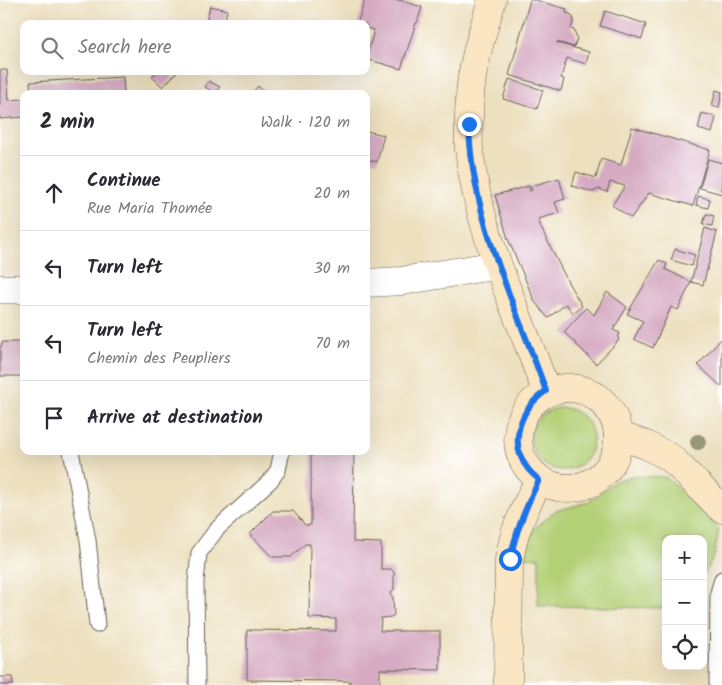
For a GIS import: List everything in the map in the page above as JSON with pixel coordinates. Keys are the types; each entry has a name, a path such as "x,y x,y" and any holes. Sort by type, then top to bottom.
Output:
{"street":[{"path":"492,0 476,56 470,94 469,149 484,224 497,265 546,391"},
{"path":"370,284 402,281 497,265"},
{"path":"0,289 20,289"},
{"path":"561,387 576,388 592,393 605,404 614,419 618,435 617,451 610,466 600,478 585,485 570,488 554,487 539,480 527,468 520,453 517,436 521,420 536,398 546,391 561,387"},
{"path":"618,435 646,445 671,458 722,509"},
{"path":"508,685 510,559 515,533 539,480"}],"lane":[{"path":"71,455 88,540 97,625"},
{"path":"197,685 196,582 199,553 217,529 270,481 278,470 281,455"},
{"path":"717,685 718,592 722,579"}],"green space":[{"path":"562,408 579,413 584,417 588,422 593,439 588,456 584,461 579,465 562,470 545,465 540,461 536,456 531,439 536,422 540,417 545,413"},
{"path":"632,476 666,477 719,529 714,556 707,569 707,535 662,535 662,608 538,606 539,558 524,557 525,548 535,528 555,511 589,502 615,481"}],"building":[{"path":"365,0 399,0 422,7 401,69 370,60 370,44 374,30 370,29 370,20 358,20"},
{"path":"530,0 567,9 566,13 570,14 574,19 571,29 574,30 577,38 574,47 557,43 589,52 586,64 567,58 561,78 564,79 561,91 509,75"},
{"path":"210,6 227,10 225,20 207,20"},
{"path":"605,11 646,24 642,39 600,26"},
{"path":"0,70 7,70 9,100 20,99 20,117 0,119"},
{"path":"154,75 174,75 163,87 152,77"},
{"path":"123,77 124,90 31,90 30,82"},
{"path":"509,79 543,90 537,109 503,99"},
{"path":"209,81 220,87 218,90 210,90 205,87"},
{"path":"716,90 722,92 719,108 712,106"},
{"path":"702,113 716,117 712,133 698,129"},
{"path":"632,127 710,150 693,206 649,193 631,218 612,205 625,186 610,182 607,192 599,189 593,192 572,186 576,172 596,178 601,159 621,165"},
{"path":"370,132 384,135 377,162 370,160"},
{"path":"708,159 722,163 722,194 700,188"},
{"path":"559,178 565,199 555,202 559,213 538,219 569,284 582,306 573,313 566,304 548,318 535,302 508,239 495,195 529,186 530,191 532,190 531,186"},
{"path":"698,196 710,199 708,208 696,205"},
{"path":"706,214 714,216 712,226 703,224"},
{"path":"705,228 717,232 703,285 691,282"},
{"path":"675,249 695,255 692,266 671,260"},
{"path":"659,260 667,264 665,269 691,282 678,310 671,307 653,348 634,339 643,321 627,314"},
{"path":"607,292 627,307 613,330 620,333 619,340 596,364 564,332 586,308 594,315"},
{"path":"722,338 722,387 698,365"},
{"path":"2,342 20,342 20,376 0,376 0,346 2,346"},
{"path":"311,455 354,455 353,542 381,543 381,569 391,569 394,572 394,589 390,594 393,598 394,615 381,618 380,631 440,631 440,670 380,669 380,685 350,685 350,681 247,680 247,630 336,631 336,619 309,618 310,544 305,544 291,557 272,557 250,534 273,511 293,511 305,525 311,525"},
{"path":"0,677 12,677 13,685 0,685"}],"route":[{"path":"469,124 469,149 484,224 497,265 546,391 529,406 521,420 517,436 520,453 527,468 539,480 515,533 510,559"}]}
